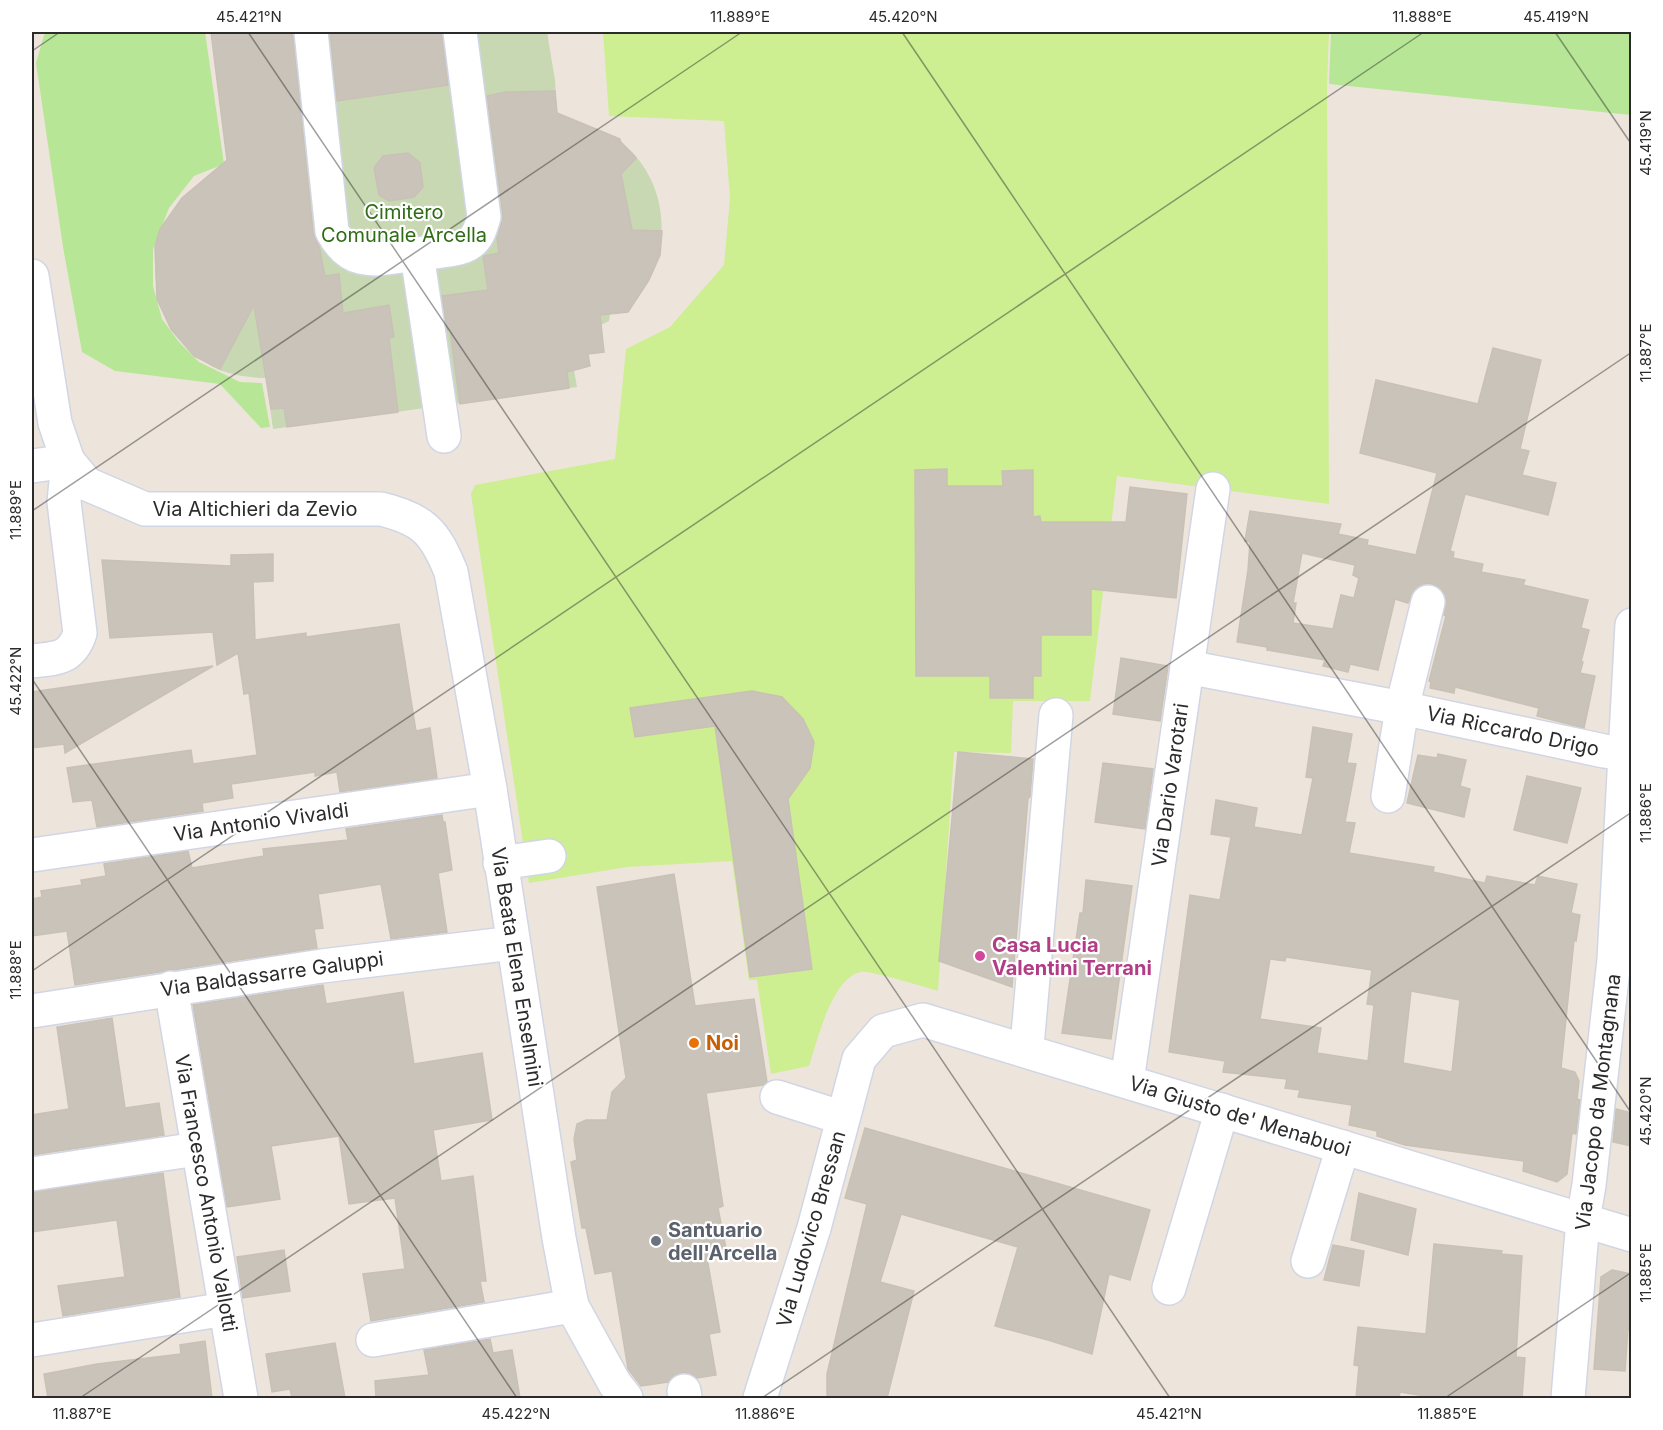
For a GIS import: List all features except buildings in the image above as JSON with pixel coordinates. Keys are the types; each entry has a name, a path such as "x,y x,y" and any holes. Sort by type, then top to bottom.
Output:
{"street":[{"path":"311,32 332,231 340,246 353,255 369,259 460,247 471,243 479,234 484,217 460,32"},
{"path":"417,254 444,436"},
{"name":"Via Altichieri da Zevio","path":"32,276 55,423 68,461 87,484 145,509 381,509 406,515 426,528"},
{"path":"32,466 68,461 64,502 80,633 72,650 63,657 32,661"},
{"name":"Via Dario Varotari","path":"1127,1081 1213,489"},
{"name":"Via Beata Elena Enselmini","path":"426,528 441,548 451,572 490,789 559,1238 580,1319 615,1384 626,1398"},
{"name":"Via Riccardo Drigo","path":"1388,796 1402,708 1428,602"},
{"name":"Via Jacopo da Montagnana","path":"1568,1398 1582,1220 1623,962 1624,754 1632,625"},
{"name":"Via Riccardo Drigo","path":"1187,667 1624,754"},
{"path":"1025,1050 1056,716"},
{"name":"Via Antonio Vivaldi","path":"32,855 490,789"},
{"path":"500,863 549,856"},
{"name":"Via Baldassarre Galuppi","path":"32,1011 322,966 513,943"},
{"name":"Via Francesco Antonio Vallotti","path":"171,988 241,1398"},
{"name":"Via Giusto de' Menabuoi","path":"859,1059 883,1031 923,1020 1632,1235"},
{"name":"Via Ludovico Bressan","path":"760,1398 814,1228 859,1059"},
{"path":"777,1097 843,1118"},
{"path":"1169,1288 1222,1110"},
{"path":"1308,1261 1343,1148"},
{"path":"32,1174 198,1149"},
{"path":"32,1340 226,1309"},
{"path":"372,1340 580,1319"}],"green space":[{"path":"45,32 205,32 224,164 194,176 169,208 153,249 153,286 162,319 179,342 199,362 240,382 262,383 270,427 261,428 220,384 115,371 82,352 63,247 36,63"},
{"name":"Cimitero Comunale Arcella","path":"211,32 547,32 555,80 557,119 591,126 619,141 633,153 645,168 653,185 659,203 661,222 661,241 647,285 634,299 610,314 609,321 595,328 574,370 577,387 273,429 266,378 231,374 207,363 193,347 164,303 157,288 155,268 157,249 162,232 171,215 195,187 228,167"},
{"path":"603,32 1329,32 1327,85 1329,504 1117,476 1090,701 1013,701 1011,753 954,752 938,991 866,972 851,976 842,985 827,1012 809,1066 771,1074 757,980 749,980 732,861 627,867 529,883 471,494 475,485 615,459 626,349 670,327 724,265 730,198 724,121 609,116"},
{"path":"1331,32 1631,32 1631,115 1329,84"}],"place":[{"name":"Casa Lucia Valentini Terrani","path":"980,956"},
{"name":"Noi","path":"694,1043"},
{"name":"Santuario dell'Arcella","path":"656,1241"}]}
